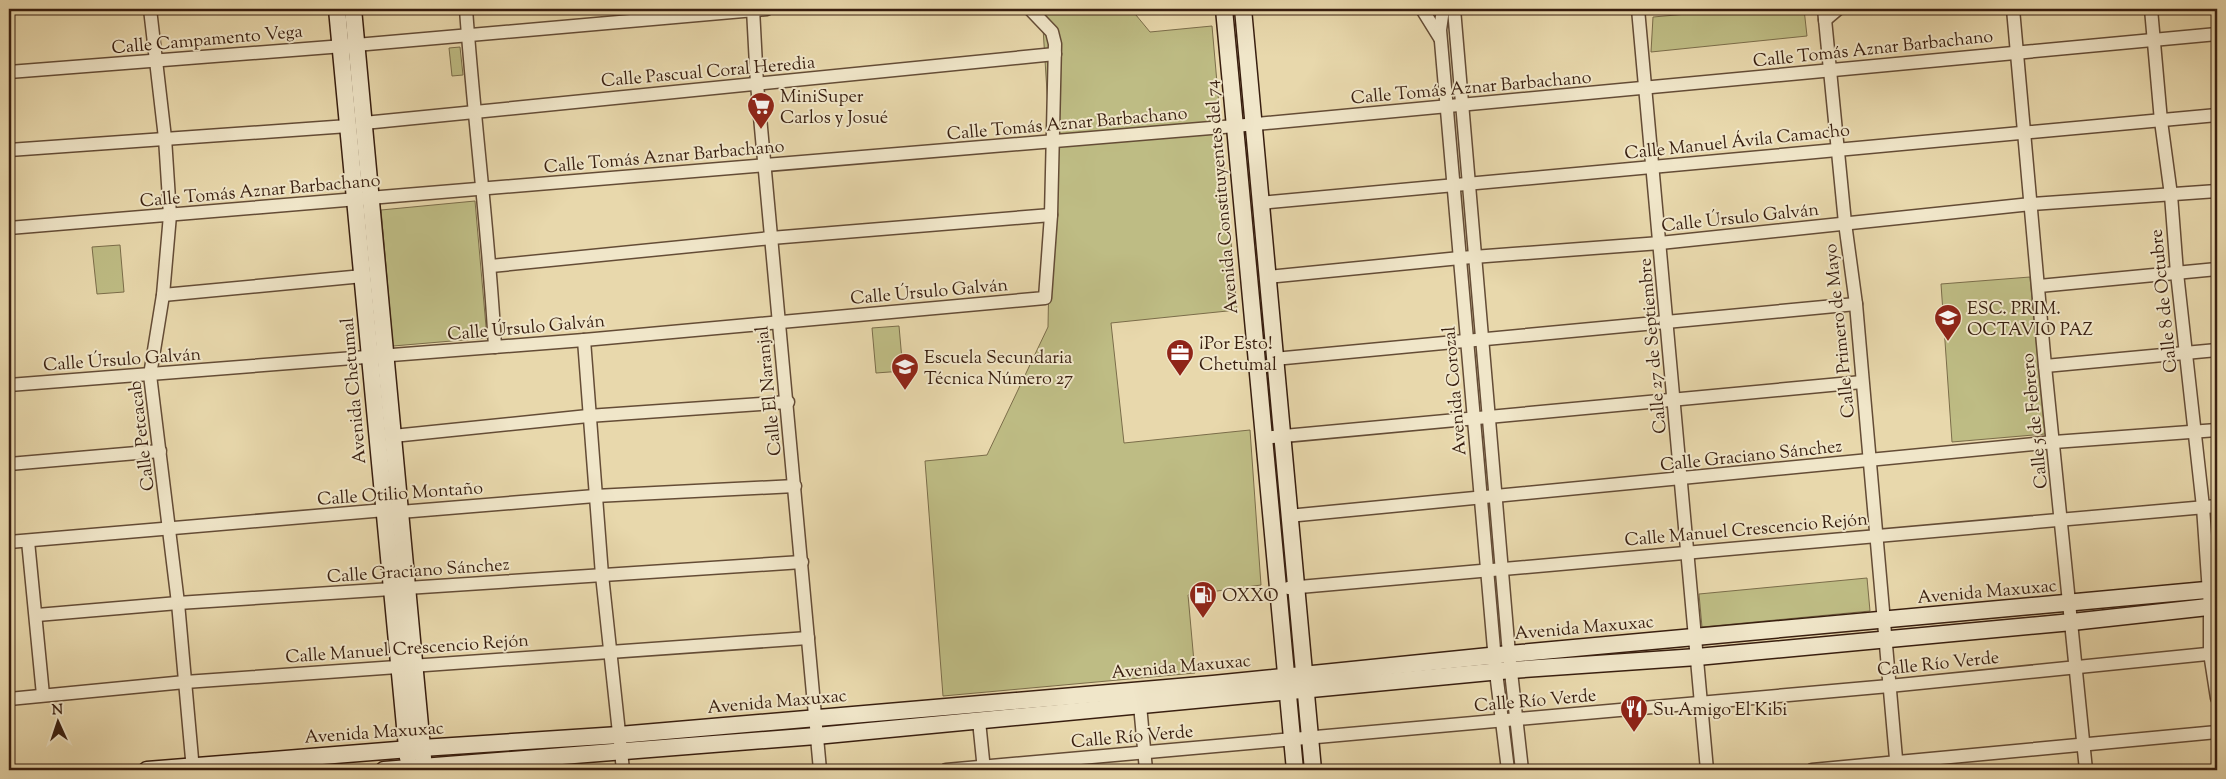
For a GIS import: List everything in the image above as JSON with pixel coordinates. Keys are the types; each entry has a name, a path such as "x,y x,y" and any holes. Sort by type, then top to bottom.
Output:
{"main road":[{"name":"Avenida Chetumal","path":"337,9 349,45"},
{"name":"Avenida Chetumal","path":"353,9 349,45 417,769"},
{"name":"Avenida Constituyentes del 74","path":"1224,9 1295,770"},
{"path":"1243,9 1302,674 1313,770"},
{"name":"Avenida Chetumal","path":"363,199 363,276 393,436 392,511"},
{"name":"Avenida Maxuxac","path":"384,770 417,769 815,717 1286,685 1304,691 1695,636 1883,621 2213,590"},
{"name":"Avenida Maxuxac","path":"147,770 193,768 415,748 816,736 1140,705 1286,685 1302,674 1503,663 1697,657 1884,638 2072,622 2214,606"}],"street":[{"name":"Calle Petcacab","path":"150,9 165,138 170,215 163,295 150,375 170,529 193,768"},
{"path":"466,9 474,112 491,266 495,347"},
{"name":"Calle Campamento Vega","path":"9,72 767,9"},
{"path":"491,266 772,238 1051,214 1055,54 1052,32 1030,9"},
{"path":"1422,9 1441,39"},
{"name":"Avenida Corozal","path":"1447,9 1441,39 1487,571 1515,718 1522,770"},
{"name":"Avenida Corozal","path":"1447,9 1462,105 1490,416 1502,569 1502,720 1508,770"},
{"path":"1638,9 1648,9"},
{"name":"Calle 27 de Septiembre","path":"1638,9 1707,770"},
{"path":"1824,14 1838,9"},
{"name":"Calle 5 de Febrero","path":"2014,9 2045,366 2086,770"},
{"name":"Calle 8 de Octubre","path":"2151,9 2161,121 2171,194 2193,432 2213,590 2217,698"},
{"name":"Calle El Naranjal","path":"753,10 757,84 788,402 820,770"},
{"name":"Calle Primero de Mayo","path":"1824,14 1845,223 1856,304 1884,638 1897,766"},
{"name":"Calle Tomás Aznar Barbachano","path":"9,228 1235,126 2217,34"},
{"name":"Calle Pascual Coral Heredia","path":"9,150 356,125 1055,54"},
{"name":"Calle Manuel Ávila Camacho","path":"1260,203 1469,186 1837,148 2217,115"},
{"name":"Calle Úrsulo Galván","path":"1267,276 1460,258 1660,243 2031,204 2217,191"},
{"name":"Calle Úrsulo Galván","path":"9,385 584,340 1045,298 1051,214"},
{"path":"2039,286 2217,269"},
{"path":"163,295 363,276"},
{"path":"1274,359 1856,304"},
{"path":"584,340 588,416 602,575 623,770"},
{"path":"2045,366 2217,350"},
{"path":"1263,438 1674,398 1862,382"},
{"path":"393,436 588,416 788,402"},
{"name":"Calle Graciano Sánchez","path":"1288,516 2054,442 2217,430"},
{"path":"9,464 160,451"},
{"name":"Calle Otilio Montaño","path":"9,542 595,496 795,486"},
{"name":"Calle Manuel Crescencio Rejón","path":"1277,588 1487,571 1876,534 2217,506"},
{"path":"28,541 37,616 43,695"},
{"name":"Calle Graciano Sánchez","path":"37,616 178,603 802,562"},
{"name":"Calle Manuel Crescencio Rejón","path":"9,698 185,682 808,638"},
{"name":"Calle Río Verde","path":"946,770 1889,686 2214,653"},
{"path":"1140,705 1146,770"},
{"path":"979,721 984,768"},
{"path":"1812,770 1897,766 2084,744 2217,732"}],"shaded area":[{"path":"1023,9 1131,9 1150,32 1212,26 1237,310 1111,323 1124,443 1250,430 1261,585 1188,595 1195,673 943,696 925,461 987,455 1048,327 1051,156 1043,28"},
{"path":"1744,9 1804,9 1807,36 1651,52 1653,17"},
{"path":"460,47 463,75 452,76 449,48"},
{"path":"475,201 487,338 393,346 381,210"},
{"path":"120,245 124,292 97,294 92,247"},
{"path":"2030,277 2045,434 1952,442 1941,284"},
{"path":"899,326 903,371 876,373 872,328"},
{"path":"1867,578 1870,611 1702,627 1699,594"}],"place":[{"name":"MiniSuper Carlos y Josué","path":"761,130"},
{"name":"ESC. PRIM. OCTAVIO PAZ","path":"1948,342"},
{"name":"¡Por Esto! Chetumal","path":"1180,377"},
{"name":"Escuela Secundaria Técnica Número 27","path":"905,391"},
{"name":"OXXO","path":"1203,619"},
{"name":"Su Amigo El Kibi","path":"1634,733"}]}
